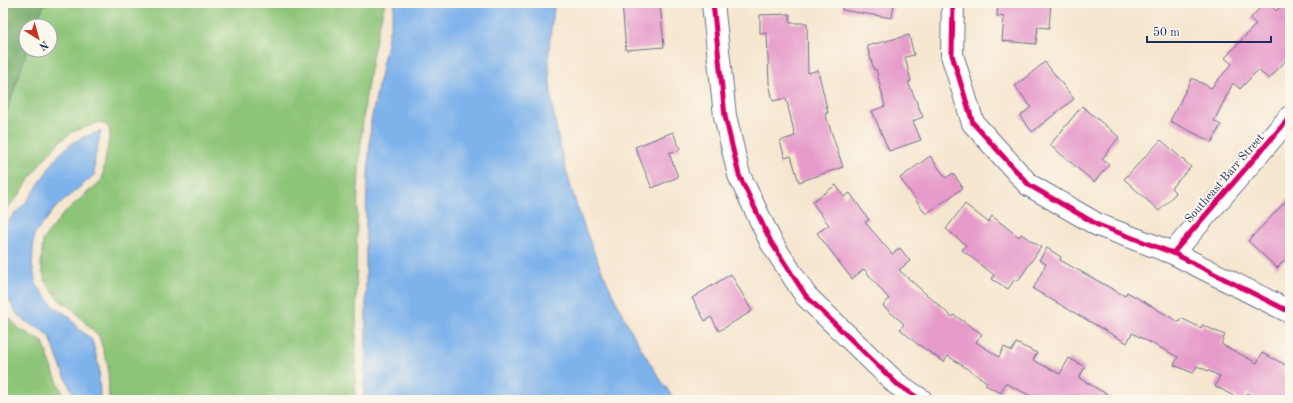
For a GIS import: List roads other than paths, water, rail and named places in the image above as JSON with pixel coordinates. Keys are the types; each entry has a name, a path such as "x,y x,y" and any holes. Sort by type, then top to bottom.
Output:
{"street":[{"path":"712,3 725,116 739,175 771,242 806,296 897,384 921,400"},
{"path":"953,3 952,55 973,123 1029,185 1098,225 1173,253 1290,312"},
{"name":"Southeast Barr Street","path":"1173,253 1290,117"}],"water":[{"path":"395,3 555,3 550,33 549,56 552,105 561,149 573,194 589,240 629,327 652,366 675,400 364,400 366,341 366,211 371,121"},
{"path":"101,131 95,157 94,175 56,207 34,235 32,265 36,284 54,307 69,316 78,328 92,340 99,367 100,400 76,400 62,370 50,337 40,329 26,322 17,314 3,290 5,285 2,250 3,236 8,222 27,201 62,152 78,140"}]}
